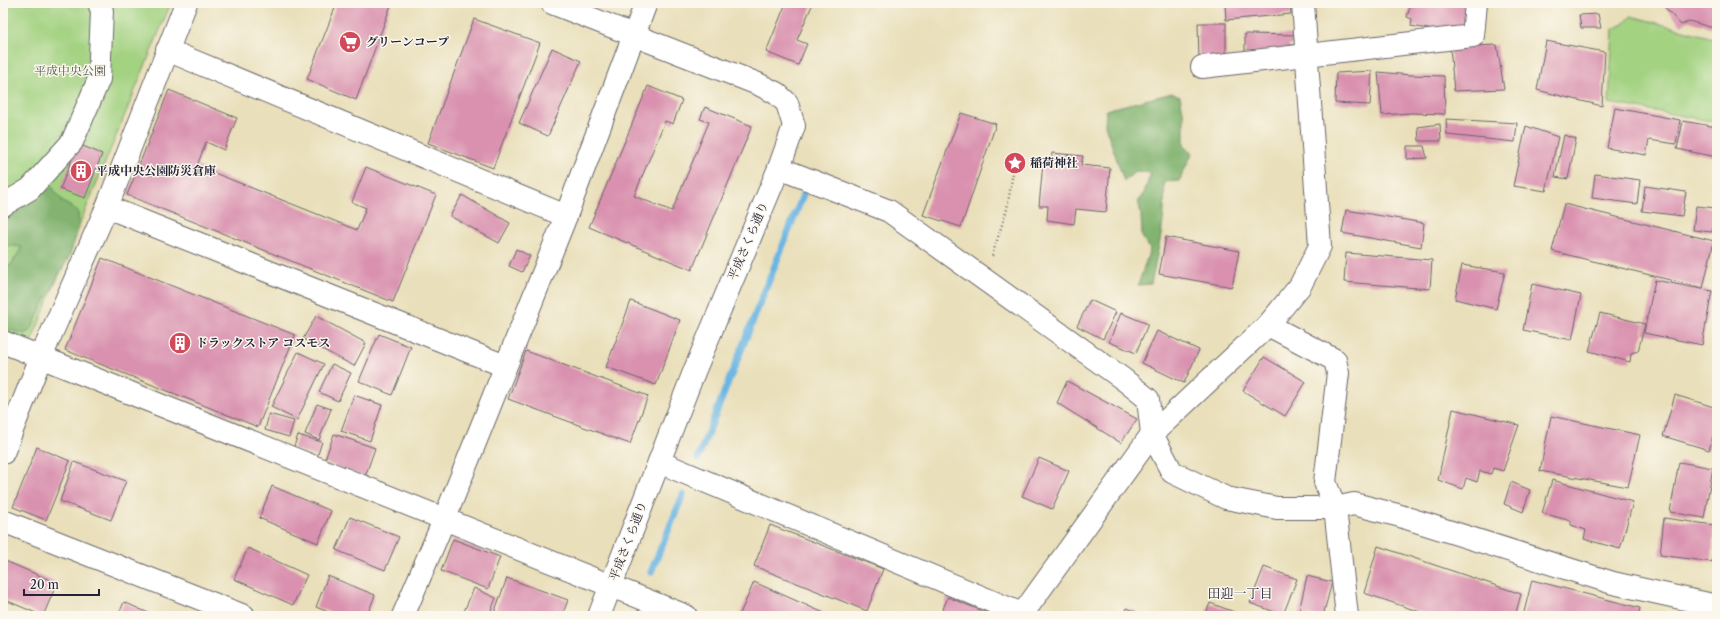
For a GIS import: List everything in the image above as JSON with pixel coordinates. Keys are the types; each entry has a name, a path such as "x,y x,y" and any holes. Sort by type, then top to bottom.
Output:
{"street":[{"path":"3,204 30,189 72,142 98,79 102,11 99,3"},
{"path":"3,453 42,357 107,207 186,3"},
{"name":"平成さくら通り","path":"552,3 776,92 787,103 794,126 779,168 694,372 599,616"},
{"path":"403,616 444,520 566,216 646,3"},
{"path":"659,462 1021,615 1152,434 1268,325 1300,286 1320,246 1303,3"},
{"path":"1202,67 1473,36 1476,3"},
{"path":"167,50 566,216"},
{"path":"779,168 889,211 1148,399 1152,434 1172,472 1226,498 1277,508 1335,508 1354,504 1396,515 1613,583 1717,606"},
{"path":"107,207 505,366"},
{"path":"1268,325 1334,360 1338,373 1325,482 1335,508 1346,616"},
{"path":"3,342 444,520 612,585 686,616"},
{"path":"3,522 244,616"}],"path":[{"path":"984,280 1007,209 1013,172"}],"green space":[{"name":"平成中央公園","path":"3,3 171,3 31,342 3,331"},
{"path":"1631,16 1717,39 1717,122 1609,103 1613,29 1624,24"},
{"path":"1172,93 1180,96 1184,117 1184,144 1192,154 1179,181 1164,182 1165,195 1163,221 1151,284 1138,285 1150,249 1142,237 1141,213 1138,201 1144,193 1151,173 1136,171 1124,181 1105,125 1106,110"},
{"path":"32,178 50,184 63,202 78,211 79,227 70,255 41,308 31,330 24,334 3,328 3,268 11,265 22,247 3,245 3,197"}],"building":[{"name":"グリーンコープ","path":"337,3 387,3 391,5 356,100 307,79"},
{"path":"786,3 813,3 797,40 807,44 798,65 766,52"},
{"path":"1225,3 1290,3 1291,14 1226,20"},
{"path":"1411,3 1452,3 1467,5 1462,27 1452,27 1450,33 1411,26 1412,19 1407,17"},
{"path":"1661,3 1717,3 1717,29 1689,21 1681,25"},
{"path":"1598,14 1601,28 1581,28 1579,15"},
{"path":"474,19 540,43 493,168 428,143"},
{"path":"1198,23 1226,23 1226,59 1199,60"},
{"path":"1245,34 1300,35 1300,45 1289,45 1288,51 1245,54"},
{"path":"1546,41 1605,52 1602,106 1537,90"},
{"path":"1497,45 1504,89 1454,91 1450,47"},
{"path":"552,48 581,61 548,136 519,123"},
{"path":"1372,71 1370,105 1335,103 1336,73"},
{"path":"1378,72 1444,76 1445,114 1411,113 1382,115"},
{"path":"648,86 682,100 673,124 665,121 634,196 672,211 709,122 700,119 705,107 752,126 692,270 589,227"},
{"path":"169,90 237,118 224,150 206,142 197,166 357,230 366,208 352,202 366,167 436,195 393,302 127,195"},
{"path":"1615,108 1680,120 1676,144 1649,140 1646,155 1607,148"},
{"path":"961,113 996,124 961,227 923,215"},
{"path":"1446,119 1517,123 1515,142 1447,135"},
{"path":"1683,121 1717,127 1717,157 1677,149"},
{"path":"1440,124 1441,141 1419,141 1418,127"},
{"path":"1526,126 1558,137 1546,191 1513,186"},
{"path":"1564,135 1576,139 1568,179 1555,177"},
{"name":"平成中央公園防災倉庫","path":"78,144 102,154 85,198 60,189"},
{"path":"1407,146 1424,146 1427,158 1407,159"},
{"path":"1052,153 1083,156 1081,165 1110,168 1106,212 1076,209 1074,224 1047,220 1048,206 1039,206 1043,163 1051,164"},
{"path":"1595,174 1640,180 1637,204 1592,198"},
{"path":"1645,186 1686,192 1682,216 1642,211"},
{"path":"462,195 510,223 499,243 450,216"},
{"path":"1564,204 1714,241 1703,288 1552,251"},
{"path":"1696,206 1716,208 1712,232 1693,230"},
{"path":"1346,210 1424,223 1421,247 1342,233"},
{"path":"1166,237 1239,251 1232,287 1159,274"},
{"path":"516,249 530,256 522,272 509,266"},
{"path":"1346,253 1432,260 1430,289 1344,282"},
{"name":"ドラックストア コスモス","path":"102,258 295,335 258,427 65,350"},
{"path":"1462,265 1505,272 1496,309 1455,299"},
{"path":"1655,280 1712,291 1702,345 1644,333"},
{"path":"1532,284 1581,295 1572,340 1523,330"},
{"path":"1090,300 1116,312 1103,339 1077,326"},
{"path":"631,301 680,320 656,385 606,367"},
{"path":"1121,313 1148,324 1136,353 1109,342"},
{"path":"1600,313 1645,324 1638,351 1631,353 1630,362 1589,351"},
{"path":"316,316 366,343 354,366 303,339"},
{"path":"1157,331 1199,350 1184,383 1142,363"},
{"path":"379,334 411,347 392,395 359,381"},
{"path":"526,351 648,396 630,444 508,399"},
{"path":"298,352 324,364 297,420 271,407"},
{"path":"1264,357 1306,382 1285,416 1243,391"},
{"path":"332,364 351,373 338,401 319,392"},
{"path":"1067,381 1137,419 1121,443 1057,403"},
{"path":"354,395 382,405 370,441 341,431"},
{"path":"1675,395 1717,408 1717,423 1709,450 1663,436"},
{"path":"317,404 331,409 319,440 305,434"},
{"path":"1453,409 1519,425 1503,471 1493,468 1491,474 1480,471 1477,482 1466,478 1463,489 1438,480"},
{"path":"269,414 294,421 289,437 265,430"},
{"path":"1551,416 1640,435 1628,487 1540,471"},
{"path":"334,434 375,448 365,477 324,462"},
{"path":"298,435 322,442 317,457 293,449"},
{"path":"37,447 70,461 46,520 13,507"},
{"path":"1039,458 1069,471 1052,509 1022,496"},
{"path":"74,462 126,481 111,520 60,501"},
{"path":"1679,462 1713,468 1704,518 1670,512"},
{"path":"1552,480 1633,502 1620,549 1584,539 1586,530 1571,525 1571,521 1542,513"},
{"path":"1511,482 1530,490 1523,512 1504,504"},
{"path":"272,486 331,511 318,543 259,518"},
{"path":"350,517 399,537 385,570 336,550"},
{"path":"1664,518 1714,525 1712,562 1660,555"},
{"path":"770,525 883,569 867,611 754,566"},
{"path":"453,539 500,557 488,589 441,571"},
{"path":"1378,546 1521,594 1515,616 1432,616 1364,593"},
{"path":"248,548 307,575 293,605 234,579"},
{"path":"3,560 57,583 43,616 3,599"},
{"path":"1264,567 1297,579 1283,615 1250,603"},
{"path":"328,576 375,595 367,616 338,616 316,607"},
{"path":"1307,576 1332,582 1323,616 1298,616"},
{"path":"507,578 568,600 562,616 493,616"},
{"path":"1532,580 1640,608 1638,616 1523,616"},
{"path":"754,582 824,613 822,616 739,616"},
{"path":"474,588 496,598 489,616 462,616"},
{"path":"948,597 994,616 940,616"},
{"path":"124,602 155,616 118,616"},
{"path":"1210,603 1245,616 1205,616"},
{"path":"1127,608 1145,616 1124,616"}],"waterway":[{"path":"698,458 803,195"},
{"path":"651,572 683,495"}],"place":[{"name":"グリーンコープ","path":"350,42"},
{"name":"稲荷神社","path":"1015,163"},
{"name":"平成中央公園防災倉庫","path":"81,171"},
{"name":"ドラックストア コスモス","path":"180,343"}],"district":[{"name":"田迎一丁目","path":"1240,593"}]}
